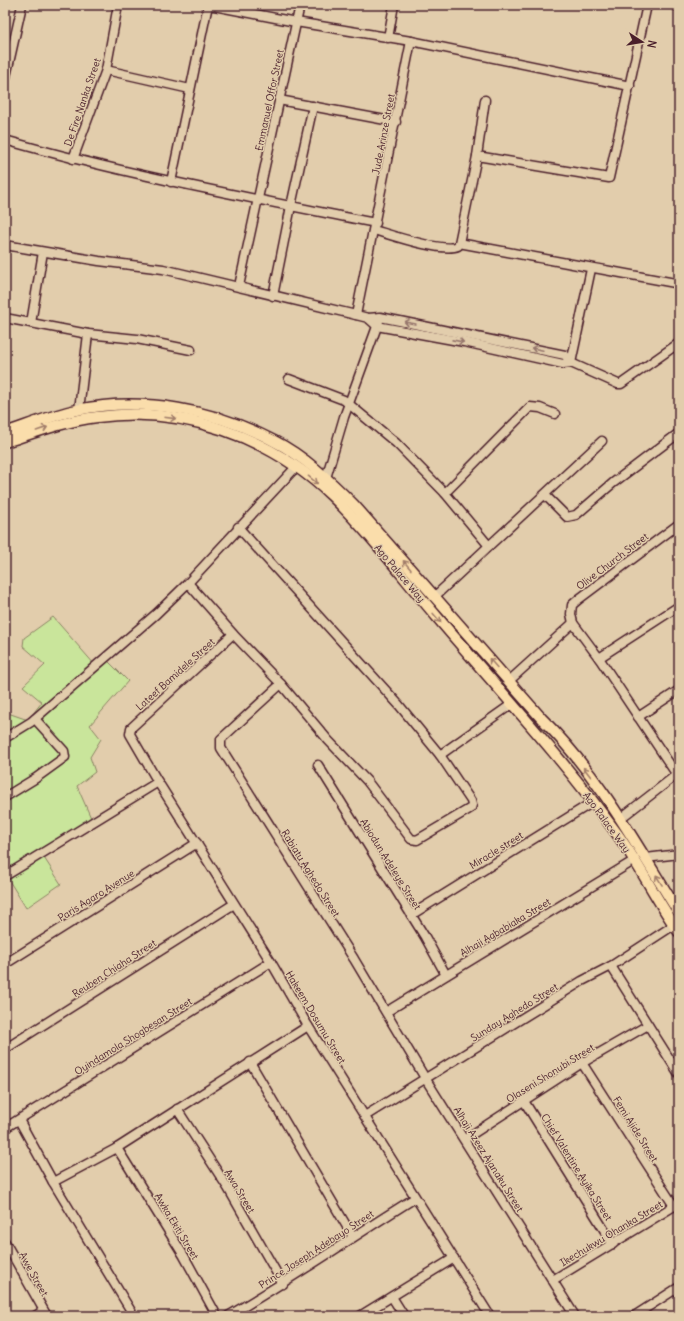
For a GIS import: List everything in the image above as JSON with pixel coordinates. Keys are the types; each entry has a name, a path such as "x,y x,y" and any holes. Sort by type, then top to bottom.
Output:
{"main road":[{"name":"Ago Palace Way","path":"5,434 52,416 79,410 140,405 176,408 225,419 275,441 324,476 354,505 562,740 621,818 679,913"},
{"name":"Ago Palace Way","path":"5,442 54,425 99,417 134,415 172,418 212,425 238,434 271,451 296,467 331,495 388,557 436,617 557,756 616,832 676,928"},
{"path":"549,747 562,740"},
{"path":"557,756 570,750"}],"street":[{"path":"5,81 22,5"},
{"name":"De Fire Nanka Street","path":"72,159 106,70 118,5"},
{"path":"171,182 209,5 296,22 411,41 630,86"},
{"name":"Emmanuel Offor Street","path":"239,286 300,5"},
{"path":"388,38 394,5"},
{"path":"477,156 609,178 647,5"},
{"path":"673,5 679,6"},
{"name":"Jude Arinze Street","path":"356,315 375,227 411,41"},
{"path":"106,70 190,89"},
{"path":"279,100 396,122"},
{"path":"5,140 72,159 171,182 290,206 375,227 411,241 449,249 458,246 477,156 485,100"},
{"path":"273,296 290,206 313,106"},
{"path":"458,243 675,283 679,282"},
{"path":"5,245 43,252 163,269 239,286 273,296 464,342 563,364 572,363 622,384 679,343"},
{"path":"31,323 43,252"},
{"path":"572,363 591,268"},
{"path":"5,318 88,334 137,339 191,350"},
{"path":"324,476 346,402 374,320"},
{"path":"79,410 88,334"},
{"path":"289,379 346,402 396,443 446,493 489,546"},
{"path":"446,493 530,407 540,408 555,414"},
{"path":"545,495 567,517 576,515 613,483 679,432"},
{"path":"434,597 602,441"},
{"path":"5,738 35,719 156,614 188,583 238,527 296,467"},
{"name":"Olive Church Street","path":"573,623 571,614 572,605 679,524"},
{"path":"188,583 233,634 281,684 328,740 367,781 411,839 417,840 471,808 472,805 440,755 399,705 238,527"},
{"path":"600,658 679,606"},
{"path":"509,681 573,623 600,658 638,717 678,774 621,818"},
{"name":"Lateef Bamidele Street","path":"131,728 233,634"},
{"name":"Rabiatu Aghedo Street","path":"281,684 221,739 220,743 386,1012"},
{"path":"638,717 679,690"},
{"path":"440,755 512,704"},
{"path":"5,797 36,778 65,757 64,751 35,719"},
{"name":"Hakeem Dosumu Street","path":"131,728 130,734 158,782 271,962 308,1026 490,1316"},
{"name":"Abiodun Adeleye Street","path":"318,766 446,974"},
{"path":"5,876 158,782"},
{"name":"Miracle street","path":"411,915 593,802"},
{"name":"Paris Agaro Avenue","path":"5,964 197,843"},
{"path":"646,858 679,854"},
{"name":"Alhaji Agbabiaka Street","path":"386,1012 634,860"},
{"name":"Reuben Chiaha Street","path":"5,1049 234,904"},
{"name":"Sunday Aghedo Street","path":"365,1116 582,982 676,928"},
{"name":"Oyindamola Shogbesan Street","path":"5,1128 271,962"},
{"path":"612,966 679,1074"},
{"name":"Alhaji Azeez Ajanaku Street","path":"386,1012 425,1078 465,1139 575,1316"},
{"name":"Olaseni Shonubi Street","path":"465,1139 582,1063 648,1025"},
{"path":"54,1182 117,1148 308,1026"},
{"path":"250,1062 353,1237"},
{"name":"Femi Ajide Street","path":"582,1063 676,1205"},
{"name":"Chief Valentine Ayika Street","path":"524,1101 613,1244"},
{"name":"Awa Street","path":"177,1109 228,1188 283,1284"},
{"path":"19,1120 134,1316"},
{"name":"Awka Ekiti Street","path":"117,1148 184,1256 217,1316"},
{"name":"Prince Joseph Adebayo Street","path":"228,1316 283,1284 415,1198"},
{"name":"Ikechukwu Ohanka Street","path":"553,1280 676,1205"},
{"name":"Awe Street","path":"5,1242 45,1313"},
{"path":"360,1316 454,1258"},
{"path":"634,1316 678,1291"},
{"path":"392,1297 404,1316"},
{"path":"34,1316 45,1313"}],"green space":[{"path":"53,617 95,665 107,660 128,681 90,725 101,739 90,757 95,772 77,786 91,818 39,850 61,884 26,908 5,874 5,712 28,720 42,702 23,686 45,665 23,646 24,638"}]}
